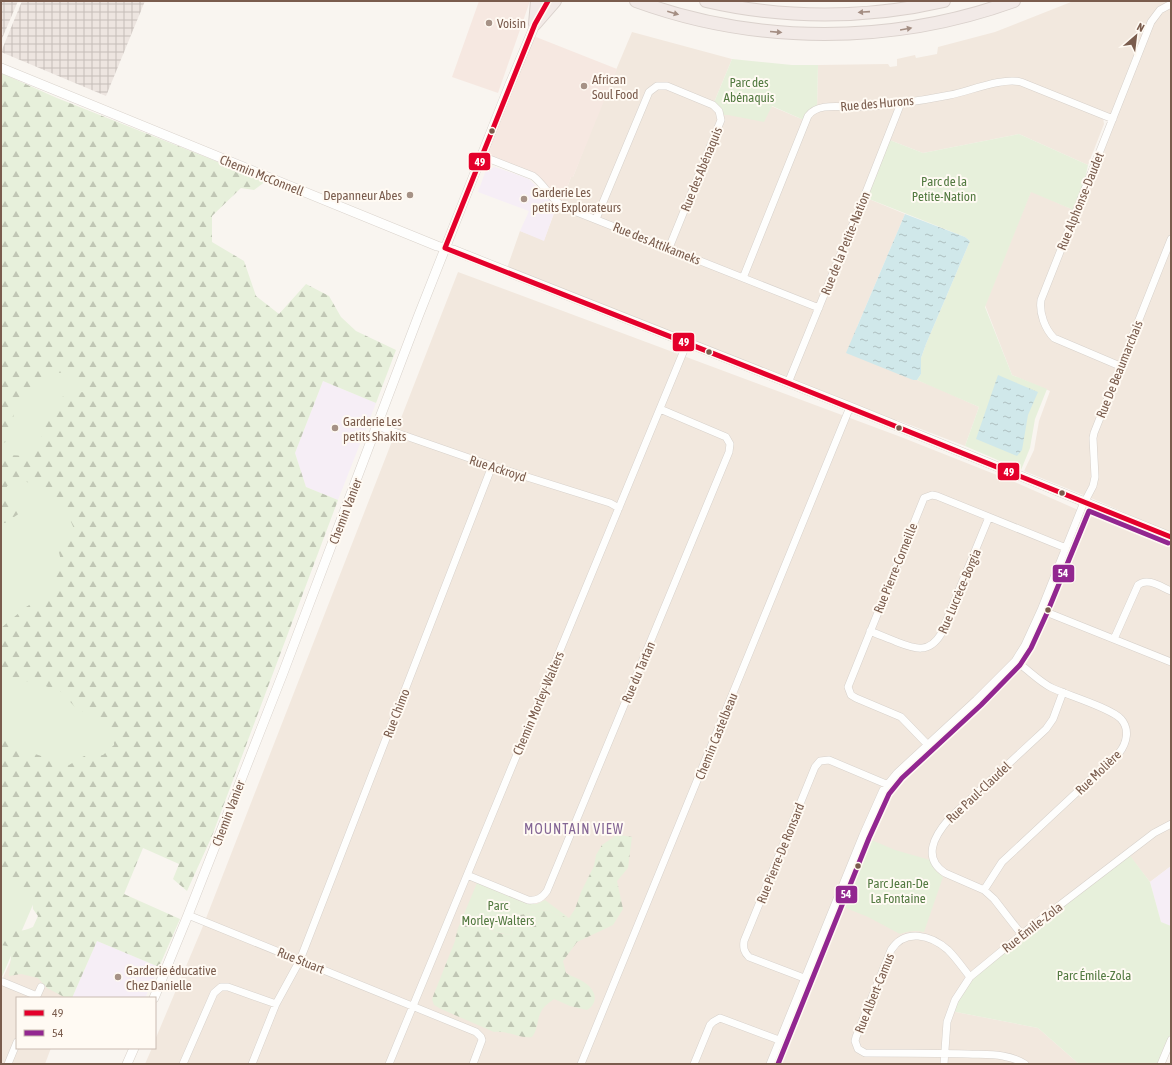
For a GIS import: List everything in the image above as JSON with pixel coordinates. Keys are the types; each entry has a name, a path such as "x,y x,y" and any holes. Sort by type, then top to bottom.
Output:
{"highway":[{"path":"535,24 539,1"},
{"path":"535,24 555,1"},
{"path":"636,1 682,16 737,28 788,33 825,34 866,33 919,26 973,14 1014,1"},
{"path":"706,1 771,12 842,14 916,7 944,1"}],"street":[{"name":"Chemin Vanier","path":"154,997 188,916 445,248 535,24 548,1"},
{"name":"Rue Alphonse-Daudet","path":"1120,366 1054,338 1048,331 1040,306 1043,295 1153,17 1160,10 1171,4"},
{"name":"Chemin McConnell","path":"1,68 437,246 850,407 1171,537"},
{"name":"Rue des Hurons","path":"743,278 811,112 814,110 822,108 862,107 900,103 950,95 1010,80 1017,81 1113,118"},
{"name":"Rue des Abénaquis","path":"596,219 649,92 657,86 667,86 713,105 719,111 721,120 669,248"},
{"name":"Rue de la Petite-Nation","path":"788,383 900,103"},
{"name":"Rue des Attikameks","path":"482,156 533,176 558,203 819,308"},
{"name":"Rue De Beaumarchais","path":"770,1064 875,805 886,784 976,700 1015,661 1025,645 1092,486 1095,476 1094,433 1171,239"},
{"name":"Chemin Morley-Walters","path":"389,1064 687,343"},
{"name":"Chemin Castelbeau","path":"581,1064 850,407"},
{"name":"Rue du Tartan","path":"466,875 528,900 537,900 547,891 731,447 729,440 726,437 660,409"},
{"name":"Rue Ackroyd","path":"377,426 619,508"},
{"name":"Rue Chimo","path":"252,1064 276,1004 300,960 492,466"},
{"name":"Rue Pierre-Corneille","path":"928,744 901,717 856,698 851,695 849,691 849,682 924,498 932,495 937,496 1066,548"},
{"name":"Rue Lucrèce-Borgia","path":"870,631 915,648 928,647 934,644 941,634 989,517"},
{"path":"1114,639 1138,585 1141,582 1146,581 1171,591"},
{"path":"1041,610 1171,662"},
{"name":"Rue Molière","path":"984,890 1002,862 1119,753 1125,744 1126,730 1121,720 1117,716 1045,683 1015,661"},
{"name":"Rue Paul-Claudel","path":"1022,935 994,899 984,890 940,870 932,857 932,851 940,830 948,819 1050,724 1064,692"},
{"name":"Rue Pierre-De Ronsard","path":"804,978 749,957 744,951 743,946 815,767 820,761 829,760 886,784"},
{"name":"Rue Émile-Zola","path":"944,1064 947,1022 955,1000 970,977 1154,833 1171,824"},
{"name":"Rue Stuart","path":"188,916 300,960 479,1034 481,1037 481,1043 474,1064"},
{"name":"Rue Albert-Camus","path":"944,1053 865,1053 858,1049 855,1041 892,950 895,944 905,937 916,936 930,940 944,947 970,977"},
{"path":"3,982 36,997 41,987"},
{"path":"183,1064 210,998 217,989 221,987 228,987 276,1004"},
{"path":"694,1064 712,1022 720,1018 779,1040"},
{"path":"1161,1064 1171,1040"},
{"path":"8,1064 16,1044"},
{"path":"127,1064 134,1049"},
{"path":"944,1053 1006,1056 1025,1064"}],"shaded area":[{"path":"1,1 18,1 1,41"},
{"path":"22,1 145,1 106,96 1,52"},
{"path":"479,1 530,1 498,93 452,77"},
{"path":"1171,1 1171,533 1024,471 1034,450 1039,421 1050,391 1012,375 985,305 1031,191 1076,211 1113,119 1103,118 1104,124 1088,165 1019,134 923,153 887,139 864,197 905,214 857,327 913,380 917,380 937,388 979,407 965,446 897,420 894,425 506,271 520,231 544,240 558,203 561,205 571,177 573,177 632,32 732,59 713,105 721,115 728,115 771,106 806,121 817,108 818,65 888,64 890,67 897,66 897,59 915,55 916,58 937,54 938,47 995,32 1071,2"},
{"path":"531,35 617,69 573,177 571,177 561,205 540,182 482,156"},
{"name":"Garderie Les petits Explorateurs","path":"495,167 529,179 556,207 544,241 520,231 529,211 478,192 486,170"},
{"path":"458,272 901,437 1017,483 1094,517 1171,544 1171,866 1150,882 1128,854 951,1011 1038,1028 1079,1064 145,1064 152,1049 156,1049 156,1038 203,926"},
{"name":"Garderie Les petits Shakits","path":"323,381 376,403 338,500 306,487 295,453"},
{"path":"1171,866 1171,926 1161,922 1150,882"},
{"name":"Garderie éducative Chez Danielle","path":"97,941 159,967 145,997 72,997"},
{"path":"11,960 76,987 72,997 16,997 16,1049 51,1049 45,1064 1,1064 1,982"}],"green space":[{"name":"Parc des Abénaquis","path":"732,59 792,65 818,65 817,108 806,121 772,106 764,122 721,115 713,105"},
{"path":"1,73 57,98 266,181 254,190 241,188 212,216 212,242 244,261 256,296 279,314 306,284 329,296 341,317 356,331 396,350 376,403 323,381 295,453 306,487 338,500 212,836 187,891 173,879 179,864 143,848 124,894 180,919 159,967 97,941 72,997 64,997 47,988 38,978 21,974 9,976 12,947 1,945 1,928 17,931 29,929 33,927 38,916 33,909 32,894 21,886 1,876 1,734 29,752 69,765 84,756 103,755 114,745 114,735 102,721 76,708 60,691 25,681 9,681 1,673 1,628 26,607 57,588 53,561 62,565 58,548 76,533 63,504 47,492 19,478 13,479 5,489 10,501 20,513 5,523 1,523 1,459 9,455 27,456 40,441 45,426 65,393 86,392 79,381 70,372 45,374 29,388 14,412 10,440 1,444"},
{"name":"Parc de la Petite-Nation","path":"1019,134 1088,165 1081,199 1076,211 1031,192 985,307 1012,375 1047,389 1035,419 1030,448 1021,470 965,446 979,407 917,380 921,374 921,358 926,344 970,241 965,237 864,197 887,139 923,153"},
{"path":"1,210 147,382 160,705 41,886 1,979"},
{"path":"620,835 632,837 628,868 617,881 623,909 613,925 577,942 563,961 566,973 584,982 592,989 595,999 590,1008 587,1010 570,1006 554,999 542,1010 536,1030 532,1037 527,1037 504,1032 494,1032 434,1005 432,999 457,933 462,926 473,921 482,924 495,932 511,935 520,915 547,910 569,918 575,909 581,892 594,866 596,855 602,845 615,836"},
{"name":"Parc Jean-De La Fontaine","path":"869,839 895,850 930,860 936,871 943,877 924,932 912,931 900,934 868,917 841,906"},
{"name":"Parc Émile-Zola","path":"1128,853 1150,882 1161,922 1171,926 1171,1040 1161,1064 1079,1064 1038,1028 951,1011 970,977"},
{"name":"Parc Morley-Walters","path":"477,883 526,903 537,904 545,900 569,918 547,910 520,915 511,935 495,932 479,922 461,926 456,933"}],"water":[{"path":"905,214 965,237 970,241 926,344 921,358 921,374 917,380 913,380 846,353"},
{"path":"998,375 1038,392 1028,415 1022,450 1017,456 976,439"}],"transit line":[{"name":"49","path":"548,1 535,24 445,248 788,383 1171,537"},
{"name":"54","path":"778,1064 869,838 889,794 902,778 981,705 1020,665 1031,648 1047,613 1089,511 1168,543"}],"place":[{"name":"Voisin","path":"489,23"},
{"name":"African Soul Food","path":"584,86"},
{"name":"Depanneur Abes","path":"410,195"},
{"name":"Garderie Les petits Explorateurs","path":"524,199"},
{"name":"Garderie Les petits Shakits","path":"335,428"},
{"name":"Garderie éducative Chez Danielle","path":"118,977"}],"district":[{"name":"MOUNTAIN VIEW","path":"574,829"}]}
